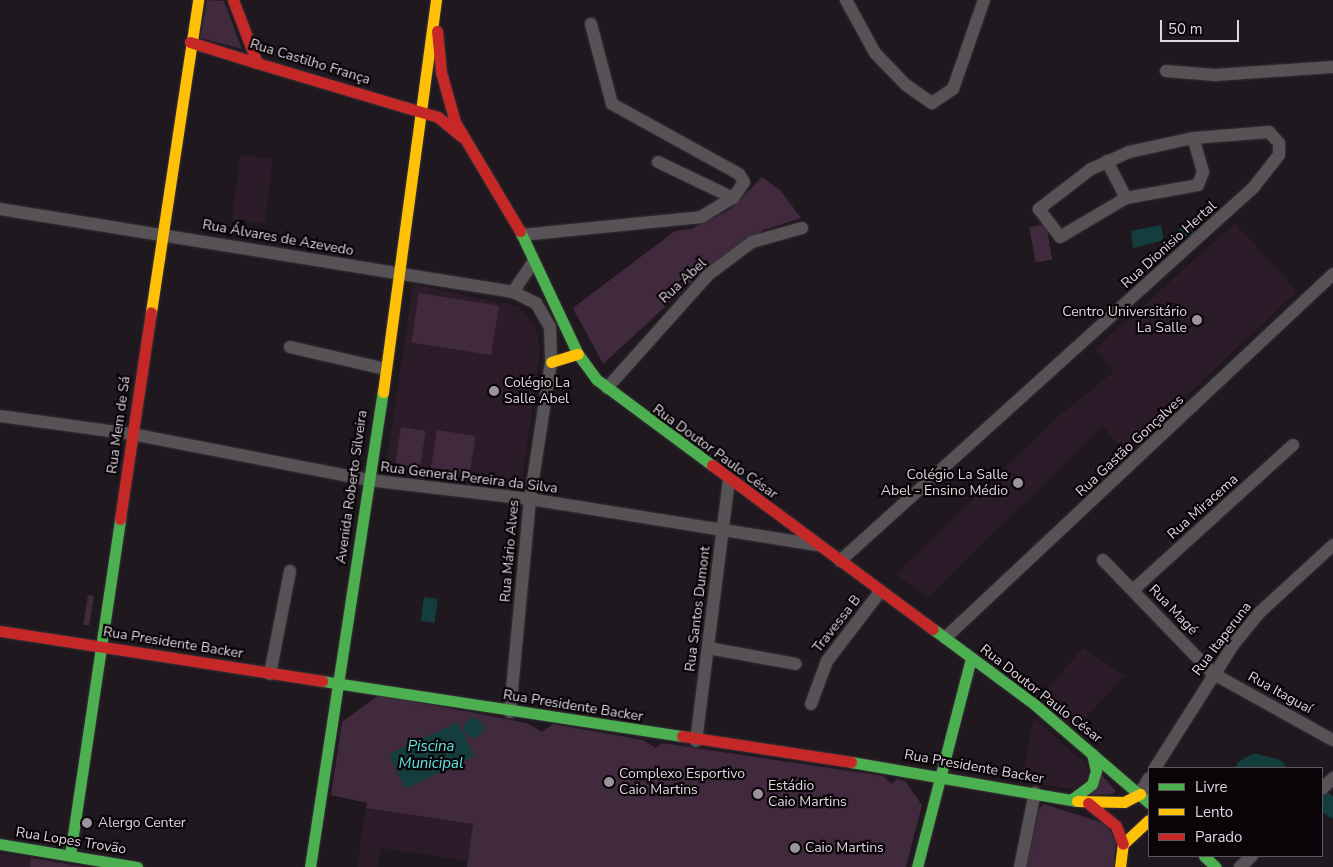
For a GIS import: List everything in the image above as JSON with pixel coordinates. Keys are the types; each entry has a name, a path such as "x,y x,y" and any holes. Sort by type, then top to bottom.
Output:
{"main road":[{"name":"Rua Mem de Sá","path":"70,854 190,42 198,0"},
{"path":"233,0 257,63"},
{"name":"Rua Doutor Paulo César","path":"436,0 435,13 441,72 461,136 522,235 578,354 607,388 729,481 945,638 1092,752 1144,799"},
{"name":"Avenida Roberto Silveira","path":"310,867 401,274 435,13"},
{"name":"Rua Castilho França","path":"190,42 447,121 461,136"},
{"path":"551,362 578,354"},
{"name":"Rua Presidente Backer","path":"0,632 696,741 942,776 1035,792 1088,804 1144,799"},
{"path":"917,867 971,658"},
{"path":"1071,800 1092,784 1096,771 1092,752"},
{"path":"1088,804 1116,826 1123,844 1120,867"},
{"path":"1123,844 1148,821"},
{"name":"Rua Lopes Trovão","path":"0,844 70,854 137,867"},
{"path":"1205,857 1216,867"}],"street":[{"path":"846,0 875,53 906,85 932,103 953,89 984,0"},
{"path":"522,235 701,217 733,198 744,182 739,174 612,104 591,24"},
{"path":"1166,72 1215,75 1333,67"},
{"name":"Rua Dionisio Hertal","path":"840,561 1253,188 1279,155 1279,143 1269,132 1193,138 1107,161 1039,209 1060,237 1126,198 1202,182 1193,138"},
{"path":"1107,161 1126,198"},
{"path":"658,162 733,198"},
{"name":"Rua Álvares de Azevedo","path":"0,209 162,233 513,292"},
{"name":"Rua Abel","path":"607,388 708,275 752,242 802,228"},
{"path":"513,292 534,261"},
{"name":"Rua Gastão Gonçalves","path":"945,638 1333,274"},
{"name":"Rua Mário Alves","path":"510,712 530,499 551,362 552,335 544,312 513,292"},
{"path":"290,347 385,369"},
{"name":"Rua General Pereira da Silva","path":"0,416 132,434 368,480 530,499 818,546"},
{"name":"Rua Miracema","path":"1133,590 1292,445"},
{"name":"Rua Santos Dumont","path":"696,741 729,481"},
{"name":"Rua Itaperuna","path":"1156,767 1212,673 1260,612 1333,545"},
{"name":"Rua Magé","path":"1103,560 1212,673"},
{"path":"270,674 290,571"},
{"name":"Travessa B","path":"811,704 826,661 880,592"},
{"path":"708,648 796,664"},
{"name":"Rua Itaguaí","path":"1212,673 1333,740"},
{"path":"1323,788 1333,778"},
{"path":"1144,799 1148,782"},
{"path":"1020,867 1035,792"},
{"path":"1240,867 1251,857"}],"shaded area":[{"path":"207,0 224,1 242,49 200,38"},
{"path":"240,155 273,159 265,224 232,220"},
{"path":"762,177 781,191 801,218 764,230 704,271 603,364 573,308 675,231 691,229 731,209"},
{"name":"Centro Universitário La Salle","path":"1235,223 1297,291 1127,453 1102,426 928,598 896,574 1051,423 1114,371 1095,349"},
{"path":"1046,224 1052,259 1036,262 1029,227"},
{"name":"Colégio La Salle Abel","path":"413,284 519,307 535,327 540,348 521,490 386,467"},
{"path":"419,293 499,306 491,355 411,342"},
{"path":"401,427 426,431 420,467 395,464"},
{"path":"437,430 476,436 470,474 431,468"},
{"path":"88,595 94,596 89,626 83,625"},
{"path":"1083,648 1125,676 1079,724 1043,694"},
{"name":"Complexo Esportivo Caio Martins","path":"379,695 527,723 542,732 553,724 643,740 656,748 662,743 883,776 892,784 897,779 905,781 922,805 906,867 467,867 473,824 366,808 367,803 331,795 342,722"},
{"path":"1034,718 1086,764 1089,777 1074,789 1021,782"},
{"path":"1100,773 1116,791 1112,794 1089,795"},
{"path":"1044,804 1106,824 1116,841 1114,867 1026,867 1039,809"},
{"path":"366,808 473,824 468,861 381,848 378,867 357,867"},
{"path":"0,853 31,858 30,867 0,867"},
{"path":"31,858 85,867 30,867"}],"water":[{"path":"1161,225 1164,240 1133,248 1131,231"},
{"path":"1193,227 1194,235 1180,237 1179,229"},
{"path":"424,597 438,599 435,623 421,621"},
{"path":"474,718 481,721 484,728 481,735 474,738 467,735 464,728 467,721"},
{"name":"Piscina Municipal","path":"458,722 474,756 405,789 389,754"}],"waterway":[{"path":"1247,767 1255,763 1271,767"},
{"path":"1323,801 1333,808"}],"traffic: fast":[{"path":"520,231 578,354 596,379 712,465"},
{"path":"310,867 383,392"},
{"path":"70,855 120,519"},
{"path":"933,629 1034,704 1148,802"},
{"path":"917,867 971,658"},
{"path":"322,681 682,736"},
{"path":"1071,800 1092,784 1096,771 1092,753"},
{"path":"851,762 1077,801"},
{"path":"0,844 137,867"},
{"path":"1205,857 1216,867"}],"traffic: slow":[{"path":"151,312 198,0"},
{"path":"383,392 436,0"},
{"path":"551,362 578,354"},
{"path":"1077,801 1124,802 1140,794"},
{"path":"1120,867 1123,844 1148,821"}],"traffic: jam":[{"path":"233,0 257,63 438,117 461,136"},
{"path":"437,31 441,72 455,122 520,231"},
{"path":"190,42 257,63"},
{"path":"120,519 151,312"},
{"path":"712,465 933,629"},
{"path":"0,631 322,681"},
{"path":"682,736 851,762"},
{"path":"1088,803 1116,826 1123,844"}],"place":[{"name":"Centro Universitário La Salle","path":"1197,320"},
{"name":"Colégio La Salle Abel","path":"494,391"},
{"name":"Colégio La Salle Abel - Ensino Médio","path":"1018,483"},
{"name":"Complexo Esportivo Caio Martins","path":"609,782"},
{"name":"Estádio Caio Martins","path":"758,794"},
{"name":"Alergo Center","path":"87,823"},
{"name":"Caio Martins","path":"795,848"}]}
